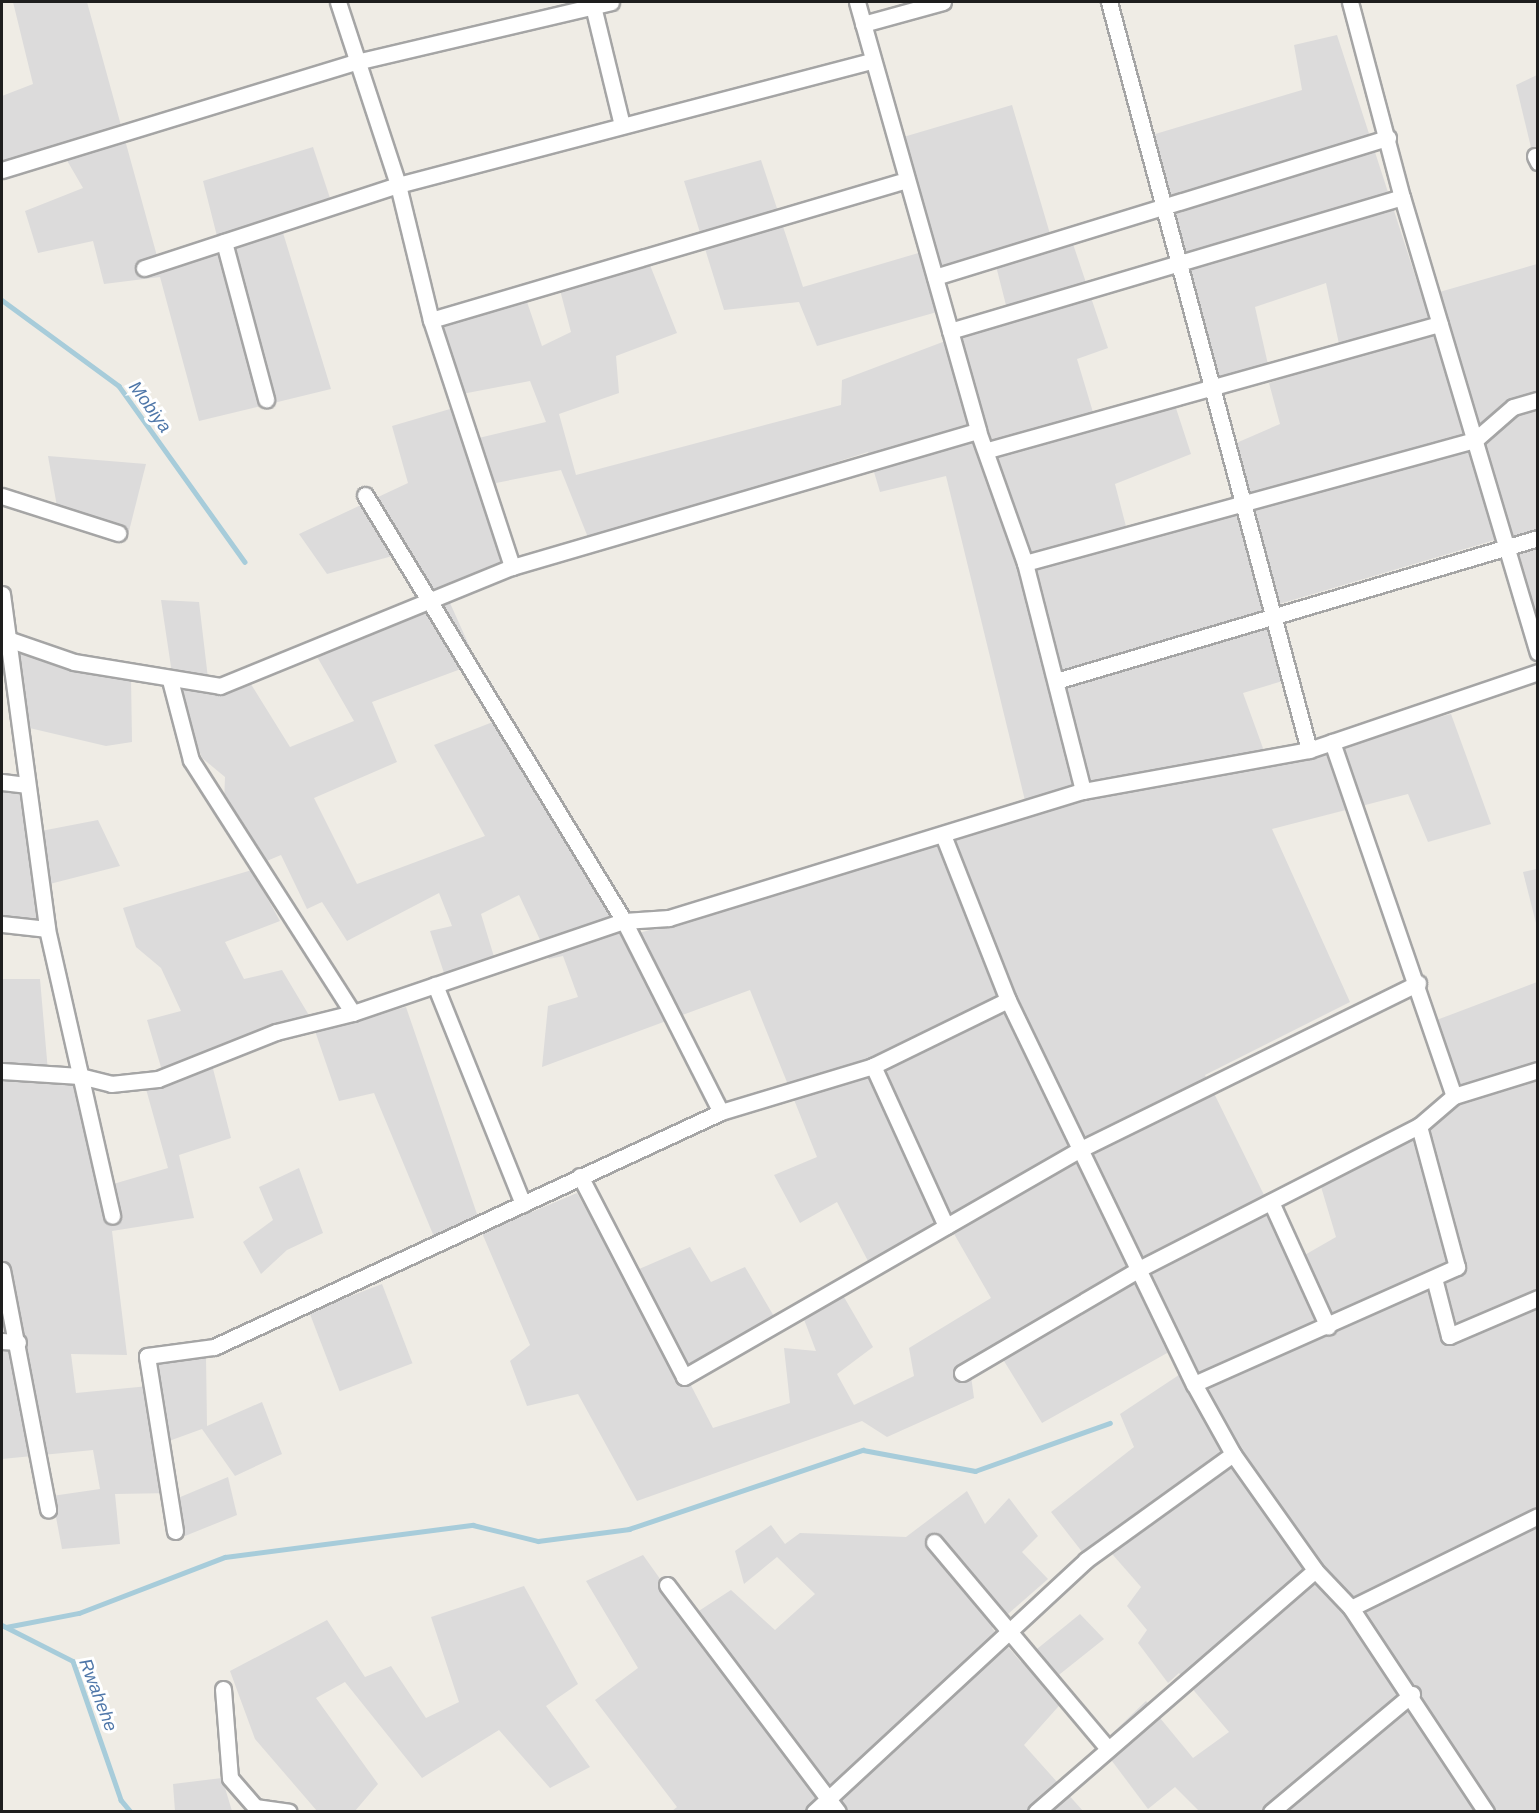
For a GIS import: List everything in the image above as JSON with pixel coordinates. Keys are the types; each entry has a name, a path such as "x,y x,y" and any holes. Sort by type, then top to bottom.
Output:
{"street":[{"path":"338,2 398,185 431,320 512,567"},
{"path":"2,170 356,62 592,4 611,2"},
{"path":"857,2 978,431 988,450 1025,563 1083,792"},
{"path":"863,24 943,2"},
{"path":"1109,2 1309,750"},
{"path":"1350,2 1402,197 1538,652"},
{"path":"592,4 622,125"},
{"path":"144,268 398,185 873,60"},
{"path":"934,277 1163,205 1388,138"},
{"path":"431,320 907,180"},
{"path":"950,331 1180,267 1402,197"},
{"path":"224,242 266,399"},
{"path":"988,450 1213,391 1440,324"},
{"path":"1025,563 1475,440 1513,407 1538,400"},
{"path":"4,638 74,662 170,680 220,686 512,567 978,431"},
{"path":"365,495 432,599 624,921 721,1112"},
{"path":"2,496 118,533"},
{"path":"1056,681 1538,538"},
{"path":"2,594 4,638 46,929 112,1216"},
{"path":"2,1071 80,1076 111,1084 158,1079 276,1032 353,1013 624,921 669,918 1083,792 1309,750 1538,672"},
{"path":"170,680 191,760 353,1013"},
{"path":"1332,742 1418,983 1454,1096"},
{"path":"2,782 26,785"},
{"path":"943,835 1008,1000 1079,1150 1141,1268 1194,1384 1233,1454 1315,1570 1351,1608 1412,1694 1486,1812"},
{"path":"2,924 46,929"},
{"path":"580,1176 684,1377 1079,1150 1418,983"},
{"path":"435,986 523,1204"},
{"path":"175,1531 147,1356 214,1347 721,1112 873,1066 1008,1000"},
{"path":"873,1066 946,1226"},
{"path":"962,1373 1141,1268 1419,1126 1454,1096 1538,1070"},
{"path":"1194,1384 1328,1327 1457,1267 1419,1126"},
{"path":"1271,1202 1328,1327"},
{"path":"2,1270 18,1342 48,1510"},
{"path":"1434,1278 1449,1336 1538,1298"},
{"path":"2,1341 18,1342"},
{"path":"814,1812 826,1797 1004,1632 1086,1560 1233,1454"},
{"path":"1351,1608 1538,1516"},
{"path":"934,1542 1004,1632 1106,1746"},
{"path":"1036,1812 1106,1746 1315,1570"},
{"path":"667,1585 838,1812"},
{"path":"223,1689 230,1778 255,1807 289,1812"},
{"path":"1271,1812 1412,1694"}],"shaded area":[{"path":"13,2 87,2 160,267 220,248 203,181 313,147 332,204 280,223 331,389 199,421 160,277 104,284 93,241 38,253 25,211 83,188 58,145 2,163 2,96 33,84"},
{"path":"1337,35 1422,297 1537,264 1537,629 1505,537 1266,608 1286,680 1243,693 1268,762 1451,714 1491,824 1428,842 1408,794 1272,829 1350,1002 1205,1075 1296,1260 1336,1237 1319,1180 1453,1110 1434,1021 1537,982 1537,1811 1199,1811 1175,1787 1148,1809 1100,1745 1146,1701 1193,1758 1229,1732 1179,1673 1168,1683 1138,1643 1147,1630 1127,1606 1141,1587 1099,1539 1083,1553 1051,1512 1134,1447 1120,1414 1194,1365 1185,1343 1042,1423 996,1348 969,1361 974,1398 887,1437 862,1421 637,1501 578,1394 527,1406 510,1361 530,1345 482,1233 577,1193 623,1276 690,1247 711,1282 745,1267 775,1318 683,1370 713,1428 790,1403 784,1348 816,1351 797,1301 837,1285 873,1347 837,1374 854,1405 914,1376 909,1348 991,1298 946,1220 868,1261 837,1202 800,1223 774,1175 817,1157 750,990 542,1067 548,1006 578,997 563,956 549,959 519,895 481,914 495,960 446,979 430,931 452,926 439,893 347,941 322,902 307,909 281,855 262,863 224,804 225,777 202,758 174,687 161,600 199,602 209,687 249,681 290,747 354,721 316,655 431,608 396,555 327,574 299,534 408,483 392,426 450,409 462,442 546,422 530,381 462,394 441,322 525,296 542,346 571,332 560,290 648,260 677,333 616,356 619,393 559,414 576,475 841,405 842,380 1009,317 996,266 931,284 937,312 817,346 799,302 724,310 684,181 761,160 803,287 932,249 900,138 1012,105 1053,244 1071,238 1108,348 1077,359 1095,419 1174,402 1191,454 1115,484 1129,538 1237,502 1227,447 1280,424 1269,383 1342,358 1326,283 1255,307 1269,369 1218,386 1152,135 1302,90 1294,45","holes":["868,452 880,492 946,476 1029,817 636,934 503,718 434,745 485,836 357,884 314,798 397,762 372,702 477,663 450,603 517,572 496,483 561,470 589,540"]},
{"path":"1537,75 1537,159 1534,160 1516,85"},
{"path":"48,456 146,464 128,535 58,512"},
{"path":"10,648 131,678 132,742 106,746 21,726"},
{"path":"2,789 23,793 41,831 98,820 120,866 34,888 43,928 2,926"},
{"path":"1538,869 1537,927 1523,872"},
{"path":"252,870 280,921 225,942 244,979 282,970 310,1017 211,1061 231,1138 179,1155 194,1218 112,1231 127,1355 71,1354 76,1393 149,1386 152,1363 206,1356 207,1426 262,1402 282,1454 235,1476 202,1429 158,1445 178,1498 228,1477 237,1515 185,1536 173,1493 115,1494 120,1544 62,1549 52,1496 100,1489 93,1450 2,1459 2,979 40,979 49,1083 80,1086 103,1187 168,1168 146,1089 166,1084 147,1020 181,1011 161,968 136,947 123,908"},
{"path":"406,1007 478,1217 435,1239 374,1093 339,1101 315,1031"},
{"path":"299,1168 323,1233 287,1250 261,1274 243,1242 273,1220 259,1187"},
{"path":"382,1284 412,1363 340,1391 309,1312"},
{"path":"967,1491 985,1524 1009,1498 1038,1536 1022,1552 1048,1579 992,1628 1021,1662 1080,1614 1104,1639 1055,1678 1066,1698 1024,1745 1083,1811 672,1811 677,1807 595,1700 638,1668 586,1581 643,1555 688,1618 731,1590 775,1630 815,1594 777,1557 744,1584 735,1551 771,1525 785,1544 800,1533 906,1537"},
{"path":"524,1586 578,1684 546,1706 590,1767 550,1788 499,1730 422,1778 345,1682 316,1698 378,1784 355,1811 317,1811 255,1739 230,1671 327,1620 365,1677 391,1666 426,1718 459,1702 431,1617"},
{"path":"222,1778 232,1811 175,1811 173,1784"}],"waterway":[{"name":"Mobiya","path":"2,300 119,386 245,562"},
{"path":"6,1627 79,1613 225,1557 473,1525 538,1541 629,1529 863,1450 975,1471 1110,1423"},
{"name":"Rwahehe","path":"2,1625 73,1661 121,1800 131,1812"}]}
